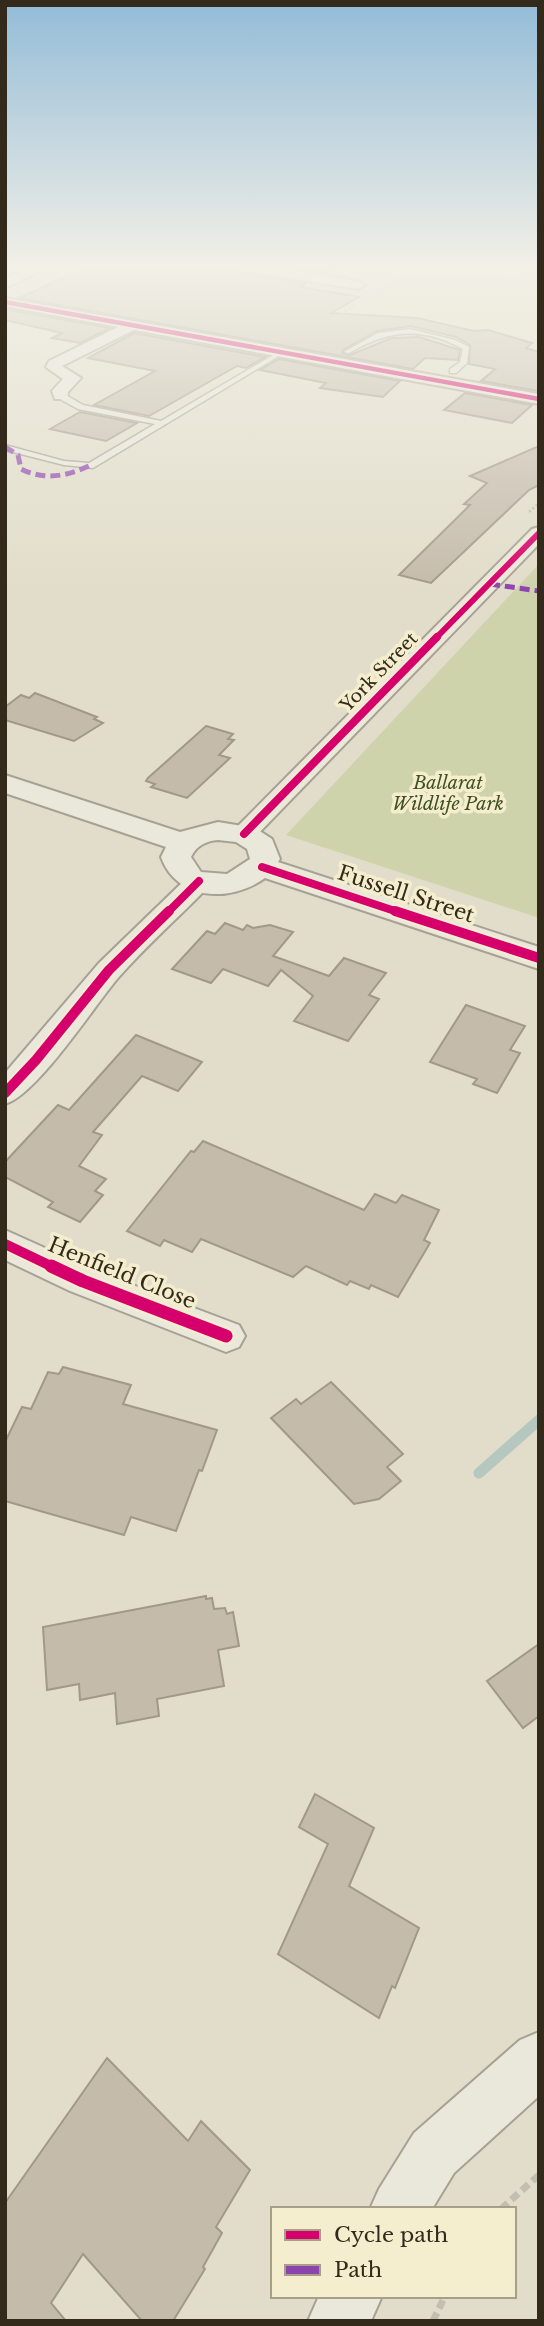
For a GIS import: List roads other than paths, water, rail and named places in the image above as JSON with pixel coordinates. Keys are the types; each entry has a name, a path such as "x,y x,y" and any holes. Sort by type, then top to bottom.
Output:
{"street":[{"path":"61,396 60,391 73,378 65,374"},
{"path":"396,374 539,399"},
{"path":"468,374 539,386"},
{"name":"York Street","path":"244,834 539,533"},
{"path":"5,783 183,843"},
{"path":"232,831 244,834 261,845 265,859 262,867 247,879 236,882 199,881 182,871 177,864 176,857 183,843 204,832 232,831"},
{"name":"Fussell Street","path":"262,867 539,958"},
{"path":"5,1093 36,1060 109,970 199,881"},
{"name":"Henfield Close","path":"5,1244 83,1280 226,1336"},
{"path":"400,2207 434,2153 539,2059"},
{"path":"338,2321 351,2298"}],"lane":[{"path":"5,447 64,463 94,463 246,374"},
{"path":"61,396 81,407 162,424"}],"waterway":[{"path":"479,1473 539,1420"}],"park label":[{"name":"Ballarat Wildlife Park","path":"448,793"}]}
